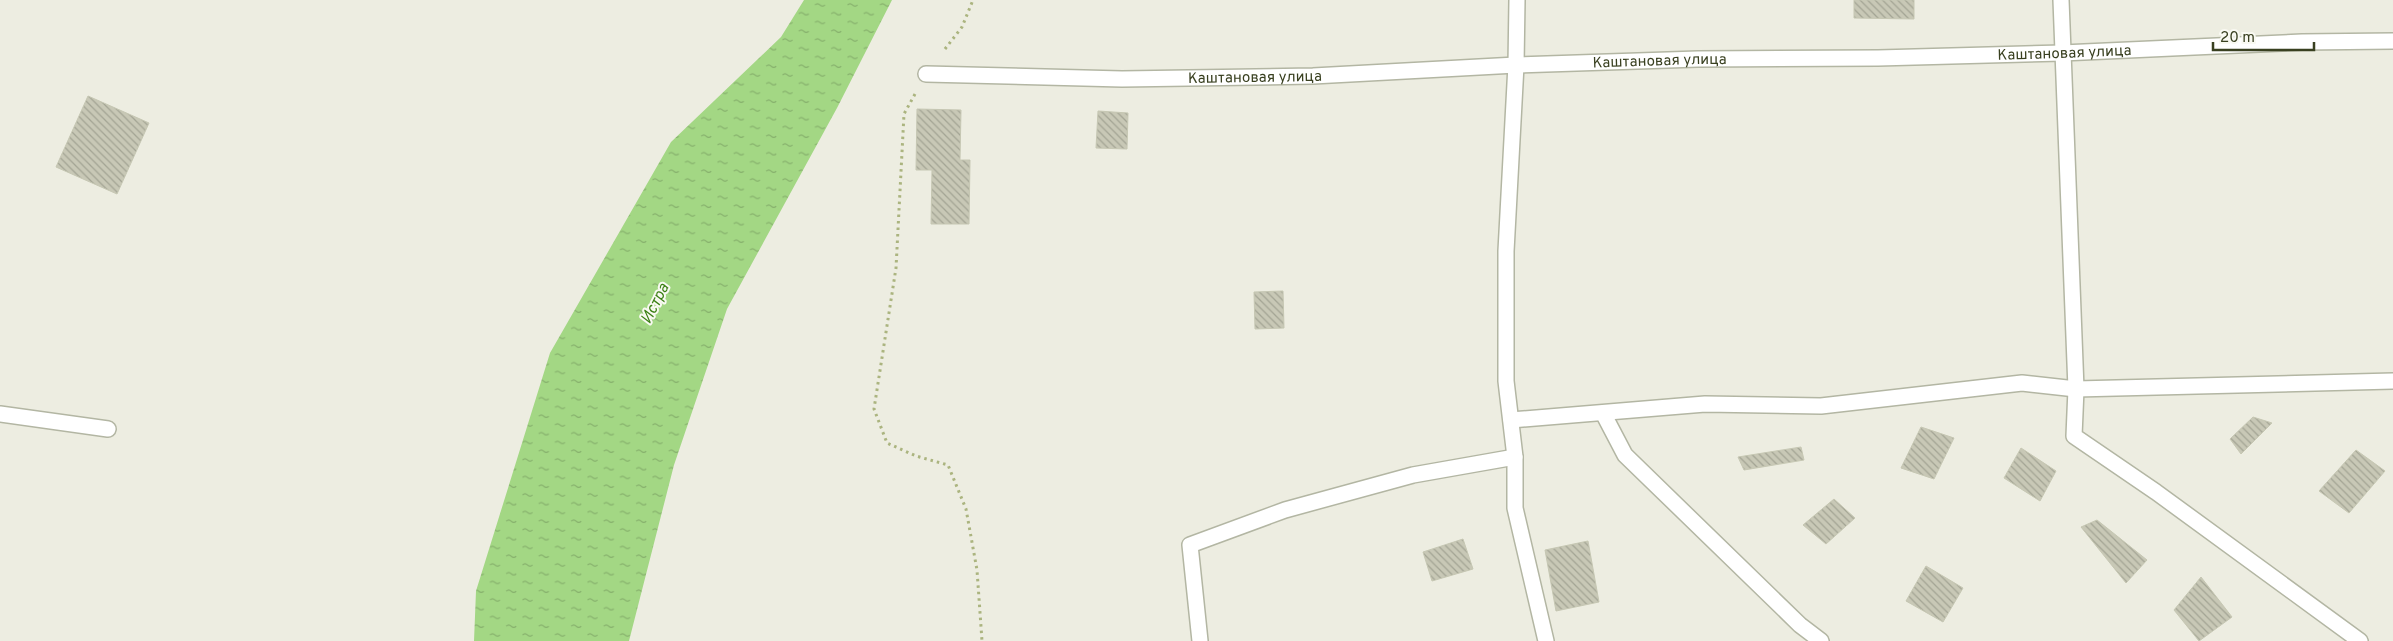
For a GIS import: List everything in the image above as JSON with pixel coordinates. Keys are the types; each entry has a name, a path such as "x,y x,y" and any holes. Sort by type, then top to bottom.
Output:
{"street":[{"path":"1516,0 1516,65 1506,251 1506,381 1515,457 1515,508 1546,641"},
{"path":"2061,0 2076,389 2074,436 2156,492 2360,641"},
{"name":"Каштановая улица","path":"926,74 1122,79 1313,76 1516,65 1698,59 1878,58 2062,53 2302,42 2393,41"},
{"path":"1511,420 1705,404 1821,406 2022,383 2076,389 2393,381"},
{"path":"1603,412 1626,455 1800,625 1821,641"},
{"path":"0,414 108,430"},
{"path":"1200,641 1190,545 1285,510 1413,475 1515,457"}],"path":[{"path":"973,0 962,27 926,74 904,114 896,268 874,409 887,443 916,456 948,465 966,509 977,570 982,641"}],"water":[{"name":"Истра","path":"804,0 892,0 837,108 727,309 674,465 629,641 474,641 476,591 550,353 671,142 781,37"}],"building":[{"path":"1854,0 1914,0 1914,19 1854,18"},
{"path":"88,96 149,123 117,194 56,167"},
{"path":"917,109 961,110 960,160 970,160 969,224 931,224 932,170 916,170"},
{"path":"1098,111 1128,113 1127,149 1096,148"},
{"path":"1283,291 1284,328 1255,329 1254,292"},
{"path":"2253,417 2272,423 2241,454 2230,439"},
{"path":"1921,427 1954,438 1934,479 1901,468"},
{"path":"1801,447 1804,460 1744,470 1738,457"},
{"path":"2021,448 2056,471 2040,501 2004,478"},
{"path":"2356,450 2385,471 2349,513 2319,491"},
{"path":"1834,499 1855,518 1826,544 1803,525"},
{"path":"2097,520 2147,560 2126,583 2081,527"},
{"path":"1463,539 1473,569 1432,581 1423,552"},
{"path":"1588,541 1599,602 1556,611 1545,550"},
{"path":"1926,566 1963,588 1943,622 1906,601"},
{"path":"2201,577 2232,617 2199,641 2174,610"}]}
